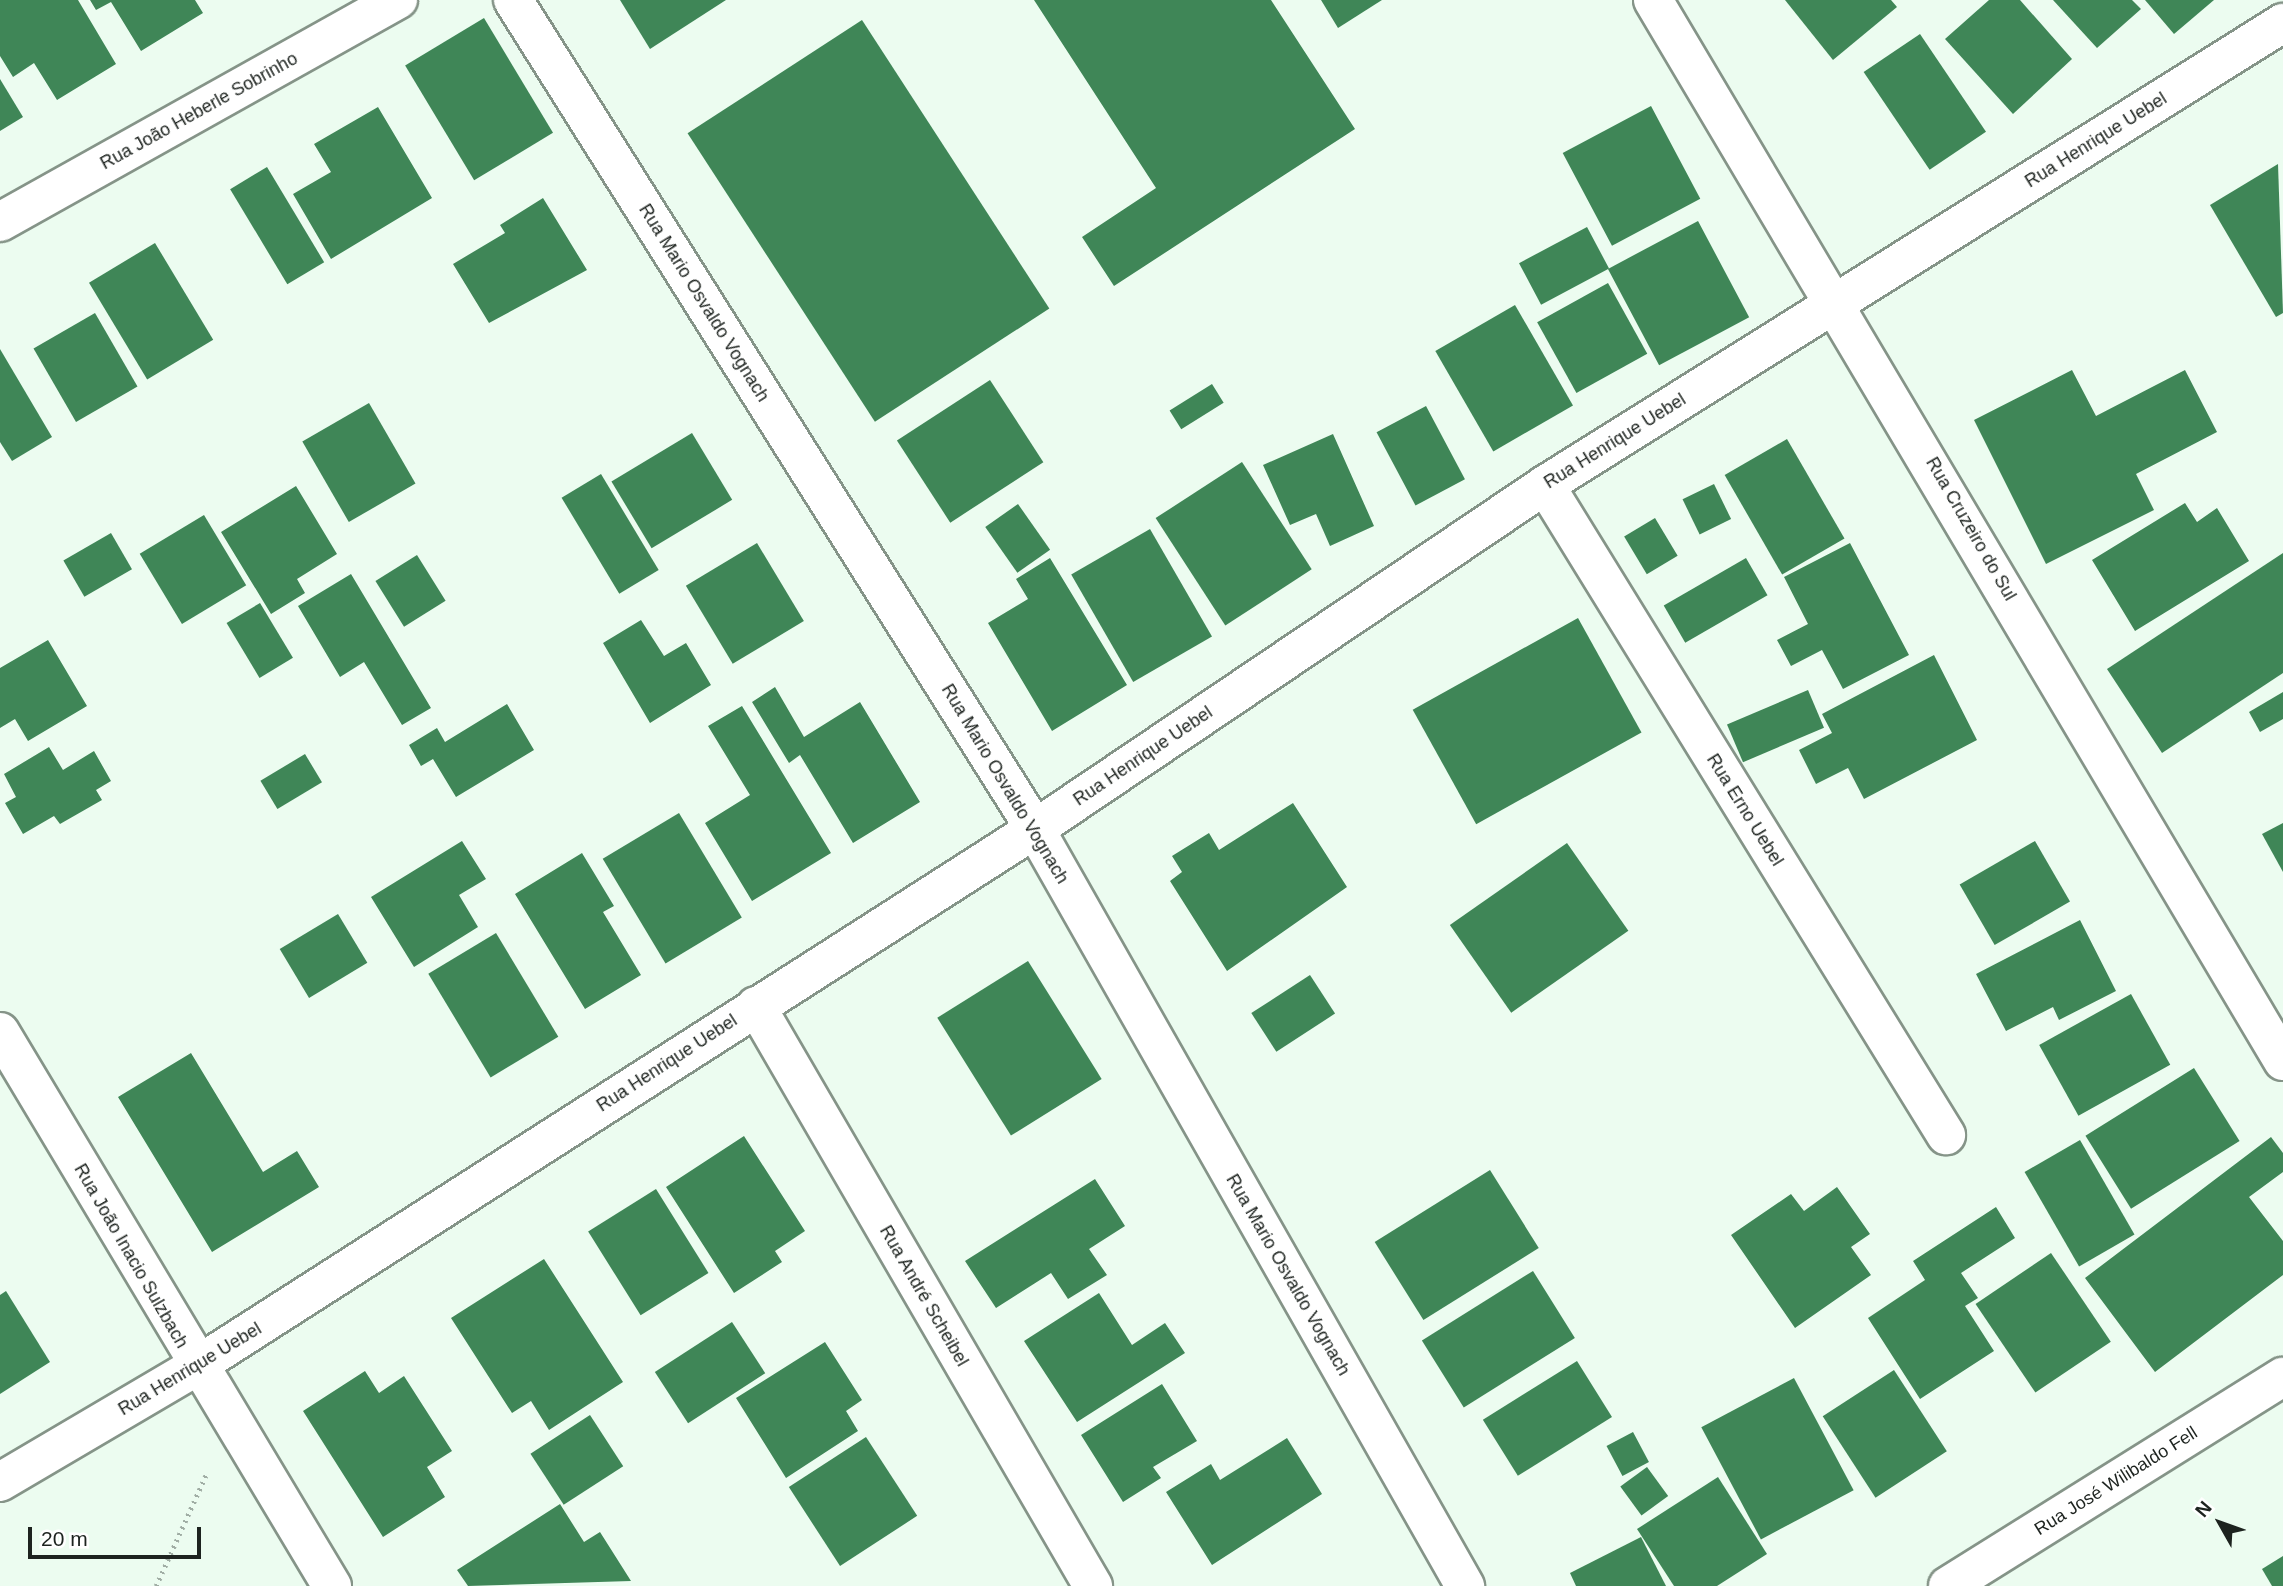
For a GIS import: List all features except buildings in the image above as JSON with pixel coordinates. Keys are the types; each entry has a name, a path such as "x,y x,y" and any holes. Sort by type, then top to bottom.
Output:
{"street":[{"name":"Rua João Heberle Sobrinho","path":"0,222 398,0"},
{"name":"Rua Mario Osvaldo Vognach","path":"513,0 1035,829 1465,1586"},
{"name":"Rua Cruzeiro do Sul","path":"1653,0 1837,301 2283,1061"},
{"name":"Rua Henrique Uebel","path":"0,1482 195,1367 1035,829 1545,485 2283,23"},
{"name":"Rua Erno Uebel","path":"1545,485 1946,1135"},
{"name":"Rua André Scheibel","path":"756,1006 1093,1586"},
{"name":"Rua João Inacio Sulzbach","path":"0,1031 195,1367 332,1586"},
{"name":"Rua José Wilibaldo Fell","path":"1948,1586 2283,1377"}],"path":[{"path":"156,1586 178,1527 232,1427"}]}
